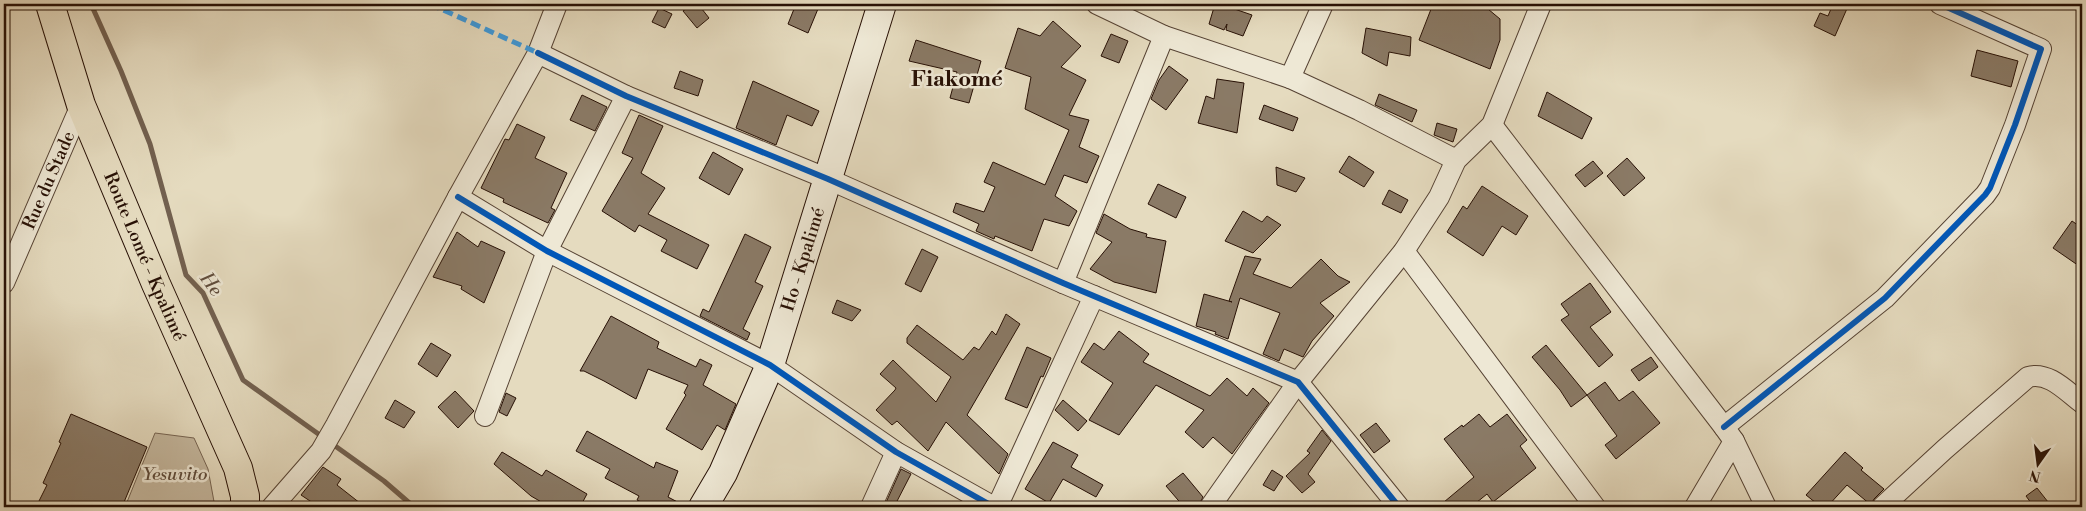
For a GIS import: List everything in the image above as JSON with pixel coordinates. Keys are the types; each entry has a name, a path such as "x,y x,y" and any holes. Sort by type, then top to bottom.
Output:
{"main road":[{"name":"Route Lomé - Kpalimé","path":"50,4 82,105 156,284 236,461 246,507"},
{"name":"Ho - Kpalimé","path":"703,507 723,474 770,365 882,4"}],"street":[{"path":"272,507 321,451 336,425 458,197 538,53 557,4"},
{"path":"1097,4 1164,36 1290,78 1359,110 1456,160"},
{"path":"1290,78 1323,4"},
{"path":"1210,507 1298,382 1404,251 1439,197 1456,160 1492,125 1541,4"},
{"path":"1695,507 1729,434 1885,298 1959,224 1990,188 2015,125 2041,49 1940,4"},
{"path":"1063,283 1164,36"},
{"path":"538,53 626,96 828,179 1063,283 1298,382 1399,507"},
{"path":"485,416 547,251 626,96"},
{"name":"Rue du Stade","path":"4,283 9,253 82,105"},
{"path":"1492,125 1729,434 1766,507"},
{"path":"458,197 547,251 770,365 896,452 995,507 1094,296"},
{"path":"1404,251 1595,507"},
{"path":"1882,507 2028,377 2039,375 2048,378 2082,403"},
{"path":"871,507 896,452"}],"green space":[{"name":"Yesuvito","path":"155,433 194,438 208,469 215,507 125,507"}],"building":[{"path":"693,4 698,4 709,18 697,28 683,11"},
{"path":"796,4 820,4 808,33 788,24"},
{"path":"1215,4 1252,15 1243,36 1226,30 1227,24 1224,30 1209,24"},
{"path":"1433,4 1482,4 1500,19 1500,40 1490,69 1419,40"},
{"path":"1833,4 1849,4 1835,36 1814,26 1820,13 1828,16"},
{"path":"659,8 672,14 665,28 652,22"},
{"path":"1053,21 1081,46 1061,67 1086,80 1069,115 1089,120 1079,147 1099,156 1087,183 1064,175 1055,196 1077,211 1069,226 1044,219 1032,251 995,236 994,239 976,231 979,224 953,212 956,203 984,212 995,187 984,182 993,162 1045,185 1069,130 1025,109 1031,77 1005,68 1018,28 1040,36"},
{"path":"1366,28 1411,37 1410,56 1389,52 1387,66 1362,53"},
{"path":"1111,34 1128,41 1119,63 1101,56"},
{"path":"916,40 981,61 969,103 950,98 957,72 909,61"},
{"path":"1977,50 2018,61 2011,87 1971,76"},
{"path":"1169,66 1188,80 1166,110 1151,99 1159,80"},
{"path":"680,71 703,80 698,96 674,88"},
{"path":"1217,79 1244,83 1237,133 1198,123 1206,96 1214,99"},
{"path":"753,81 819,111 812,126 787,115 776,145 736,128"},
{"path":"1547,92 1592,118 1582,139 1538,116"},
{"path":"1379,94 1417,110 1412,122 1375,105"},
{"path":"582,95 607,107 595,131 570,120"},
{"path":"1264,105 1298,118 1293,131 1259,119"},
{"path":"639,115 663,126 641,173 665,188 648,214 709,245 697,269 661,251 667,240 639,225 635,232 602,211 633,158 622,153"},
{"path":"1437,123 1457,129 1453,142 1434,135"},
{"path":"517,124 545,137 535,158 567,173 551,208 555,210 548,223 503,202 504,199 481,188 505,139 509,140"},
{"path":"713,152 743,169 729,195 699,178"},
{"path":"1349,156 1374,172 1364,187 1339,172"},
{"path":"1627,158 1645,178 1624,196 1607,176"},
{"path":"1593,161 1603,173 1585,187 1575,175"},
{"path":"1276,167 1305,178 1296,192 1277,185"},
{"path":"1158,184 1186,197 1176,218 1148,204"},
{"path":"1482,186 1528,216 1516,235 1502,226 1483,256 1447,232 1463,206 1467,209"},
{"path":"1389,190 1408,200 1401,213 1382,204"},
{"path":"1243,211 1262,222 1267,216 1281,225 1253,253 1225,241"},
{"path":"1104,214 1130,229 1147,234 1146,237 1166,241 1156,293 1114,282 1090,269 1112,242 1096,233"},
{"path":"2072,221 2082,228 2082,268 2053,248"},
{"path":"457,232 478,247 481,241 505,252 484,303 461,289 462,286 433,277"},
{"path":"745,234 771,247 755,282 763,286 743,329 750,333 747,340 700,316 703,309 709,312"},
{"path":"922,249 938,257 921,292 905,284"},
{"path":"1245,256 1261,259 1253,274 1291,288 1321,259 1338,276 1350,282 1320,303 1334,316 1312,341 1303,357 1284,349 1279,361 1263,354 1280,313 1240,298 1228,339 1215,334 1216,332 1196,326 1204,294 1232,302 1229,301"},
{"path":"1590,283 1611,312 1590,327 1613,355 1599,367 1561,320 1569,315 1561,304"},
{"path":"837,300 861,310 852,321 832,313"},
{"path":"1006,314 1020,324 967,415 1008,454 999,474 946,422 928,451 897,421 892,425 876,410 896,388 880,374 893,360 936,402 951,377 907,343 907,338 917,325 963,360 974,347 979,350 992,331 996,335"},
{"path":"611,316 659,342 657,348 696,367 700,359 712,365 703,385 736,404 725,430 717,425 702,450 666,429 686,395 684,393 688,385 648,369 636,399 584,371 580,371"},
{"path":"1119,331 1149,354 1143,362 1210,396 1227,378 1247,396 1253,388 1269,403 1232,454 1213,437 1203,448 1185,432 1204,410 1156,385 1119,435 1089,420 1113,383 1081,362 1094,343 1104,350"},
{"path":"431,343 451,355 437,377 418,364"},
{"path":"1546,345 1587,395 1571,407 1560,390 1532,357"},
{"path":"1027,347 1051,358 1027,408 1005,399"},
{"path":"1651,357 1658,367 1639,381 1631,370"},
{"path":"1605,382 1619,401 1633,391 1660,423 1616,459 1605,445 1617,436 1587,395"},
{"path":"455,391 474,411 458,428 438,407"},
{"path":"506,393 516,398 507,416 499,412"},
{"path":"395,400 415,412 404,428 385,418"},
{"path":"1063,400 1087,421 1078,431 1055,410"},
{"path":"71,414 147,447 122,507 36,507 47,485 43,483 61,443 59,442"},
{"path":"1479,414 1490,427 1507,414 1527,440 1520,446 1536,468 1493,502 1487,494 1471,507 1438,507 1474,477 1444,439"},
{"path":"1376,423 1390,441 1374,453 1360,435"},
{"path":"1322,430 1331,441 1308,474 1315,482 1302,493 1286,476 1310,453 1307,451"},
{"path":"587,431 654,468 656,462 678,471 668,497 687,507 651,507 637,500 639,496 605,478 610,469 576,451"},
{"path":"1053,442 1078,455 1071,467 1103,485 1096,497 1063,479 1049,503 1025,489"},
{"path":"502,452 542,476 546,470 587,494 580,507 550,507 531,496 494,464"},
{"path":"1845,452 1863,468 1861,470 1884,489 1871,505 1847,485 1827,507 1821,507 1806,495"},
{"path":"323,467 341,479 337,485 365,507 319,507 301,495"},
{"path":"901,469 911,474 894,507 884,507"},
{"path":"1272,470 1283,477 1274,491 1263,485"},
{"path":"1183,473 1203,497 1198,507 1184,507 1166,486"},
{"path":"2037,488 2052,507 2034,507 2026,496"}],"waterway":[{"name":"He","path":"91,4 121,71 150,144 186,275 203,293 243,380 324,438"},
{"name":"He","path":"331,443 384,481 414,507"}],"marked path":[{"path":"430,4 538,53"}],"cycle path":[{"path":"1724,427 1885,298 1990,188 2015,125 2041,49 1940,4"},
{"path":"538,53 626,96 828,179 1063,283 1298,382 1399,507"},
{"path":"458,197 547,251 770,365 896,452 994,507"}],"district":[{"name":"Fiakomé","path":"957,79"}]}
